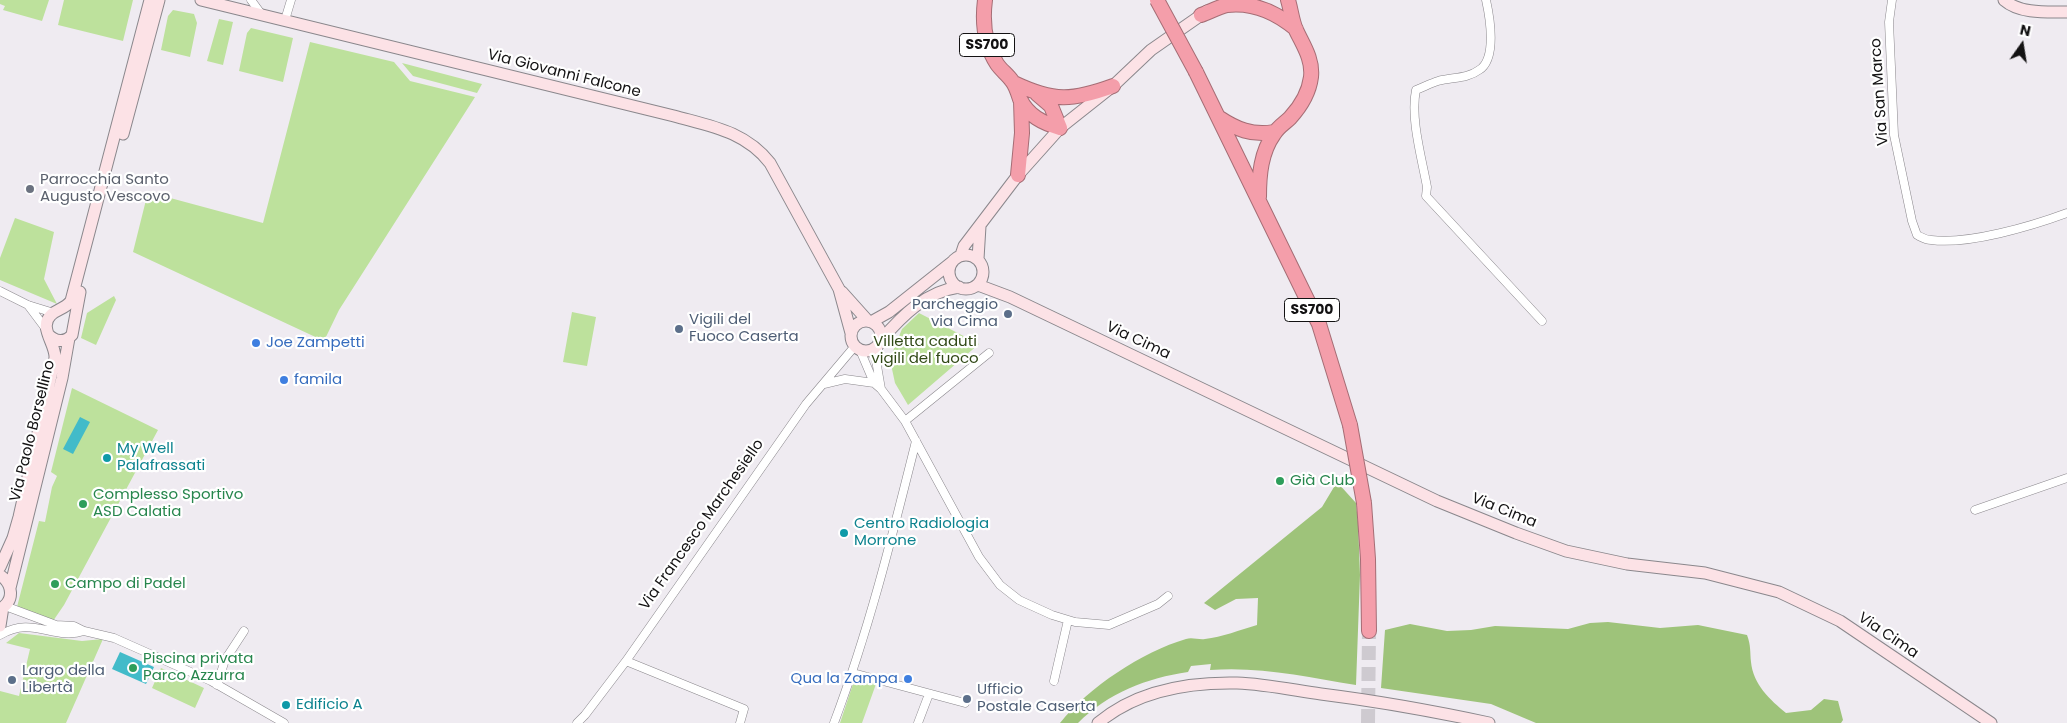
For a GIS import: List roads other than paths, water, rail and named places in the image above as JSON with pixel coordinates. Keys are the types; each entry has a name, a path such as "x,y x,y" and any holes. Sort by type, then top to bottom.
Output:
{"highway":[{"name":"SS700","path":"985,0 983,17 986,43 997,64 1014,83 1021,101 1030,113 1043,123 1060,128"},
{"name":"SS700","path":"1157,0 1196,72 1319,324 1350,425 1364,503 1368,559 1369,631"},
{"name":"SS700","path":"1261,0 1272,12"},
{"name":"SS700","path":"1259,200 1259,174 1268,144 1274,132 1290,118 1306,96 1311,76 1310,62 1304,44 1296,29 1288,0"},
{"name":"SS700","path":"1201,15 1226,6 1248,5 1272,12 1282,17 1296,29"},
{"name":"SS700","path":"1014,83 1037,94 1056,98 1075,98 1113,86"},
{"name":"SS700","path":"1037,94 1051,106 1060,128"},
{"name":"SS700","path":"1018,175 1022,133 1021,101"},
{"path":"1218,116 1230,125 1251,133 1274,132"}],"street":[{"path":"47,332 47,320 64,310 71,301 150,0"},
{"path":"64,310 160,0"},
{"name":"Via Giovanni Falcone","path":"201,0 674,116 728,132 750,142 760,150 770,163 839,289 851,333"},
{"path":"251,0 262,15"},
{"path":"285,20 291,0"},
{"path":"959,288 950,276 950,266 1018,175 1060,128 1113,86 1151,50 1224,0"},
{"path":"1486,0 1490,31 1490,57 1481,70 1463,78 1439,81 1416,90 1414,99 1415,112 1427,187 1426,196 1542,321"},
{"name":"Via San Marco","path":"1892,0 1889,22 1894,135 1912,221 1917,235 1929,240 1979,237 2024,227 2067,213"},
{"path":"2004,0 2008,4 2027,11 2067,12"},
{"path":"857,348 873,350 899,320 921,301 944,290 968,289 978,285 982,281 980,226"},
{"path":"981,264 970,255 957,259 889,312 870,322 859,323 851,333 851,338 874,383 881,389 905,421 979,557 1000,585 1019,600 1068,620 1109,625 1158,604 1168,596"},
{"name":"Via Cima","path":"981,264 1010,297"},
{"name":"Via Cima","path":"978,285 1010,297 1437,500 1516,533 1566,551 1627,564 1705,573 1779,592 1840,621 1990,723"},
{"name":"Via Giovanni Falcone","path":"839,289 870,322"},
{"path":"0,291 28,305 64,310 72,316 75,325 72,335 60,341 55,340 28,305"},
{"path":"64,310 75,325"},
{"path":"870,322 879,328 880,342 876,360 881,389"},
{"name":"Via Paolo Borsellino","path":"0,567 4,562 15,531 54,365 54,349 47,332"},
{"name":"Via Paolo Borsellino","path":"3,607 10,598 10,588 62,378 69,338"},
{"name":"Via Francesco Marchesiello","path":"576,723 585,715 626,661 806,404 838,365 857,348"},
{"path":"905,421 989,353"},
{"path":"824,384 845,379 874,383"},
{"path":"834,723 853,673 876,599 916,442"},
{"path":"1975,510 2067,478"},
{"path":"0,575 5,579 10,588"},
{"path":"0,626 3,607 56,625 74,626 84,631 114,638 217,684 284,723"},
{"path":"1054,681 1068,620"},
{"path":"0,634 17,626 29,625 74,634 84,631"},
{"path":"217,684 225,660 244,631"},
{"path":"626,661 744,709 740,723"},
{"path":"853,673 965,703"},
{"path":"1098,723 1122,707 1145,696 1171,688 1238,683 1417,708 1489,723"},
{"path":"918,723 929,694"}],"water":[{"path":"80,417 90,422 73,454 63,449"},
{"name":"Piscina privata Parco Azzurra","path":"120,652 154,667 146,684 112,669"}],"tunnel":[{"path":"1368,723 1369,631"}],"place":[{"name":"Parrocchia Santo Augusto Vescovo","path":"30,189"},
{"name":"Parcheggio via Cima","path":"1008,314"},
{"name":"Vigili del Fuoco Caserta","path":"679,329"},
{"name":"Joe Zampetti","path":"256,343"},
{"name":"famila","path":"284,380"},
{"name":"My Well Palafrassati","path":"107,458"},
{"name":"Già Club","path":"1280,481"},
{"name":"Complesso Sportivo ASD Calatia","path":"83,504"},
{"name":"Centro Radiologia Morrone","path":"844,533"},
{"name":"Campo di Padel","path":"55,584"},
{"name":"Piscina privata Parco Azzurra","path":"133,668"},
{"name":"Qua la Zampa","path":"908,679"},
{"name":"Largo della Libertà","path":"12,680"},
{"name":"Ufficio Postale Caserta","path":"967,699"},
{"name":"Edificio A","path":"286,705"}],"park label":[{"name":"Villetta caduti vigili del fuoco","path":"925,350"}]}
